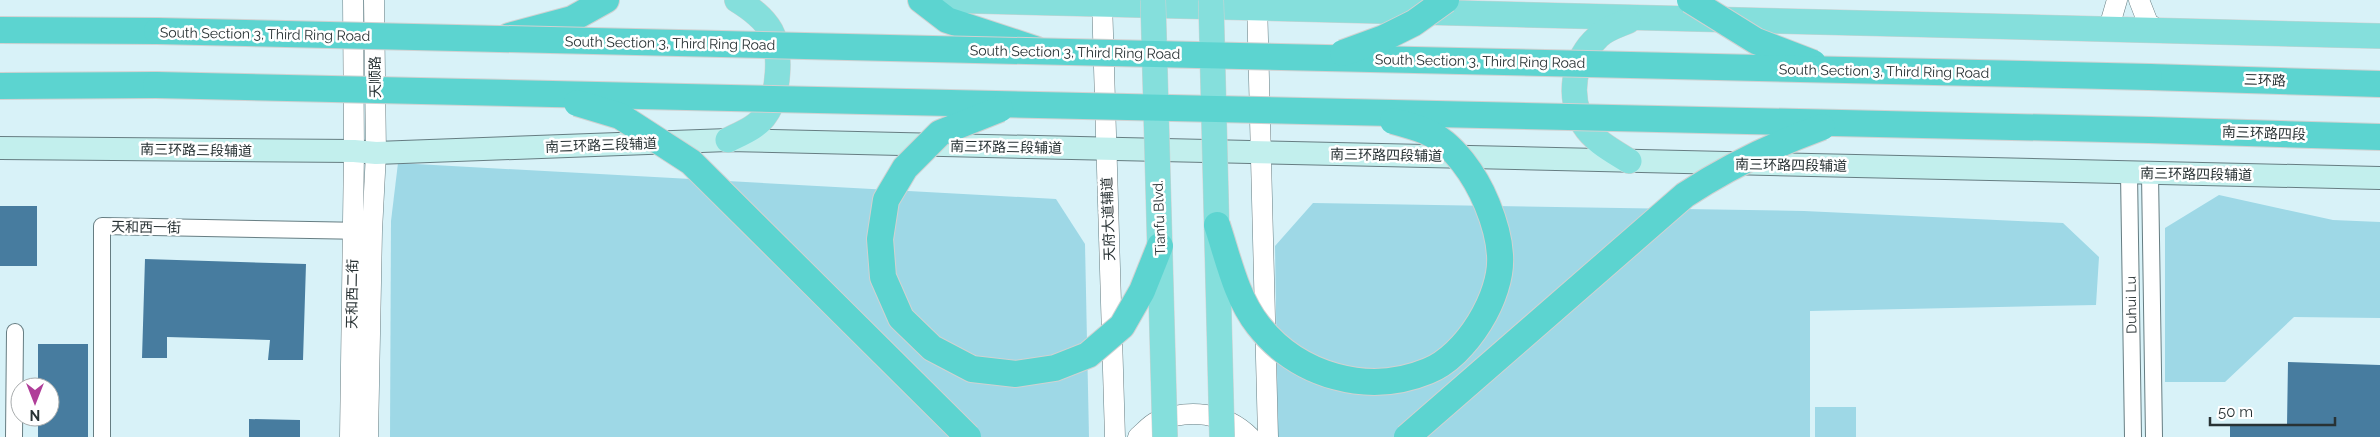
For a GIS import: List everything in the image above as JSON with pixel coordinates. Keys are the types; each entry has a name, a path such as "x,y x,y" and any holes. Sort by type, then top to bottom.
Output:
{"highway":[{"path":"499,39 572,19 606,0"},
{"path":"920,0 947,20 1043,51"},
{"path":"1329,58 1384,38 1414,23 1446,0"},
{"path":"1690,0 1756,40 1830,69"},
{"name":"South Section 3, Third Ring Road","path":"0,30 157,31 2149,77"},
{"name":"三环路","path":"2149,77 2380,84"},
{"path":"0,86 156,85 1832,122"},
{"path":"548,94 620,116 691,162 968,437"},
{"path":"1017,104 981,115 940,133 905,168 886,200 880,239 883,277 901,318 932,348 972,369 1016,374 1055,368 1088,355 1122,326 1142,291 1160,246"},
{"path":"1217,225 1241,296 1258,326 1292,358 1321,374 1358,382 1398,380 1429,371 1459,349 1479,325 1495,293 1500,257 1495,224 1483,194 1470,172 1450,147 1427,132 1367,112"},
{"path":"1408,437 1685,194 1720,172 1768,147 1832,122"},
{"name":"南三环路四段","path":"1832,122 2380,137"}],"main road":[{"path":"728,140 752,128 767,114 777,88 778,64 772,32 752,9 737,0"},
{"path":"938,0 1102,2 1180,7 1257,4 1633,18 2108,31 2380,36"},
{"name":"Tianfu Blvd.","path":"1154,0 1165,437"},
{"path":"1211,0 1222,437"},
{"path":"1628,161 1599,142 1584,125 1574,100 1574,77 1585,51 1599,35 1633,18"},
{"name":"南三环路三段辅道","path":"0,148 366,152 728,140 1202,151"},
{"name":"南三环路四段辅道","path":"1202,151 2380,178"}],"street":[{"name":"天顺路","path":"353,0 366,152"},
{"name":"天顺路","path":"366,152 374,0"},
{"path":"2108,31 2117,0"},
{"path":"2139,0 2148,23 2161,32"},
{"name":"天府大道辅道","path":"1102,2 1115,437"},
{"path":"1257,4 1268,437"},
{"name":"天和西二街","path":"350,437 366,152"},
{"name":"Duhui Lu","path":"2133,437 2140,173"},
{"name":"Duhui Lu","path":"2140,173 2154,437"},
{"name":"天和西一街","path":"102,437 102,226 362,230"},
{"name":"天和西二街","path":"362,230 368,437"},
{"path":"14,437 15,332"},
{"path":"1138,437 1155,423 1184,414 1210,414 1238,425 1250,437"}],"shaded area":[{"path":"398,163 1056,199 1085,244 1089,437 390,437 391,221"},
{"path":"2219,195 2333,220 2380,222 2380,318 2294,317 2225,382 2165,382 2165,228"},
{"path":"1313,203 1804,211 2063,223 2099,257 2096,305 1810,311 1810,437 1278,437 1275,246"},
{"path":"1815,407 1856,407 1856,437 1815,437"}],"building":[{"path":"0,206 37,206 37,266 0,266"},
{"path":"145,259 306,264 303,360 268,360 270,340 167,337 167,358 142,358"},
{"path":"38,344 88,344 88,437 38,437 38,427 60,427 60,377 38,377"},
{"path":"2288,362 2380,365 2380,437 2230,437 2230,424 2287,425"},
{"path":"249,419 300,420 300,437 249,437"}]}
